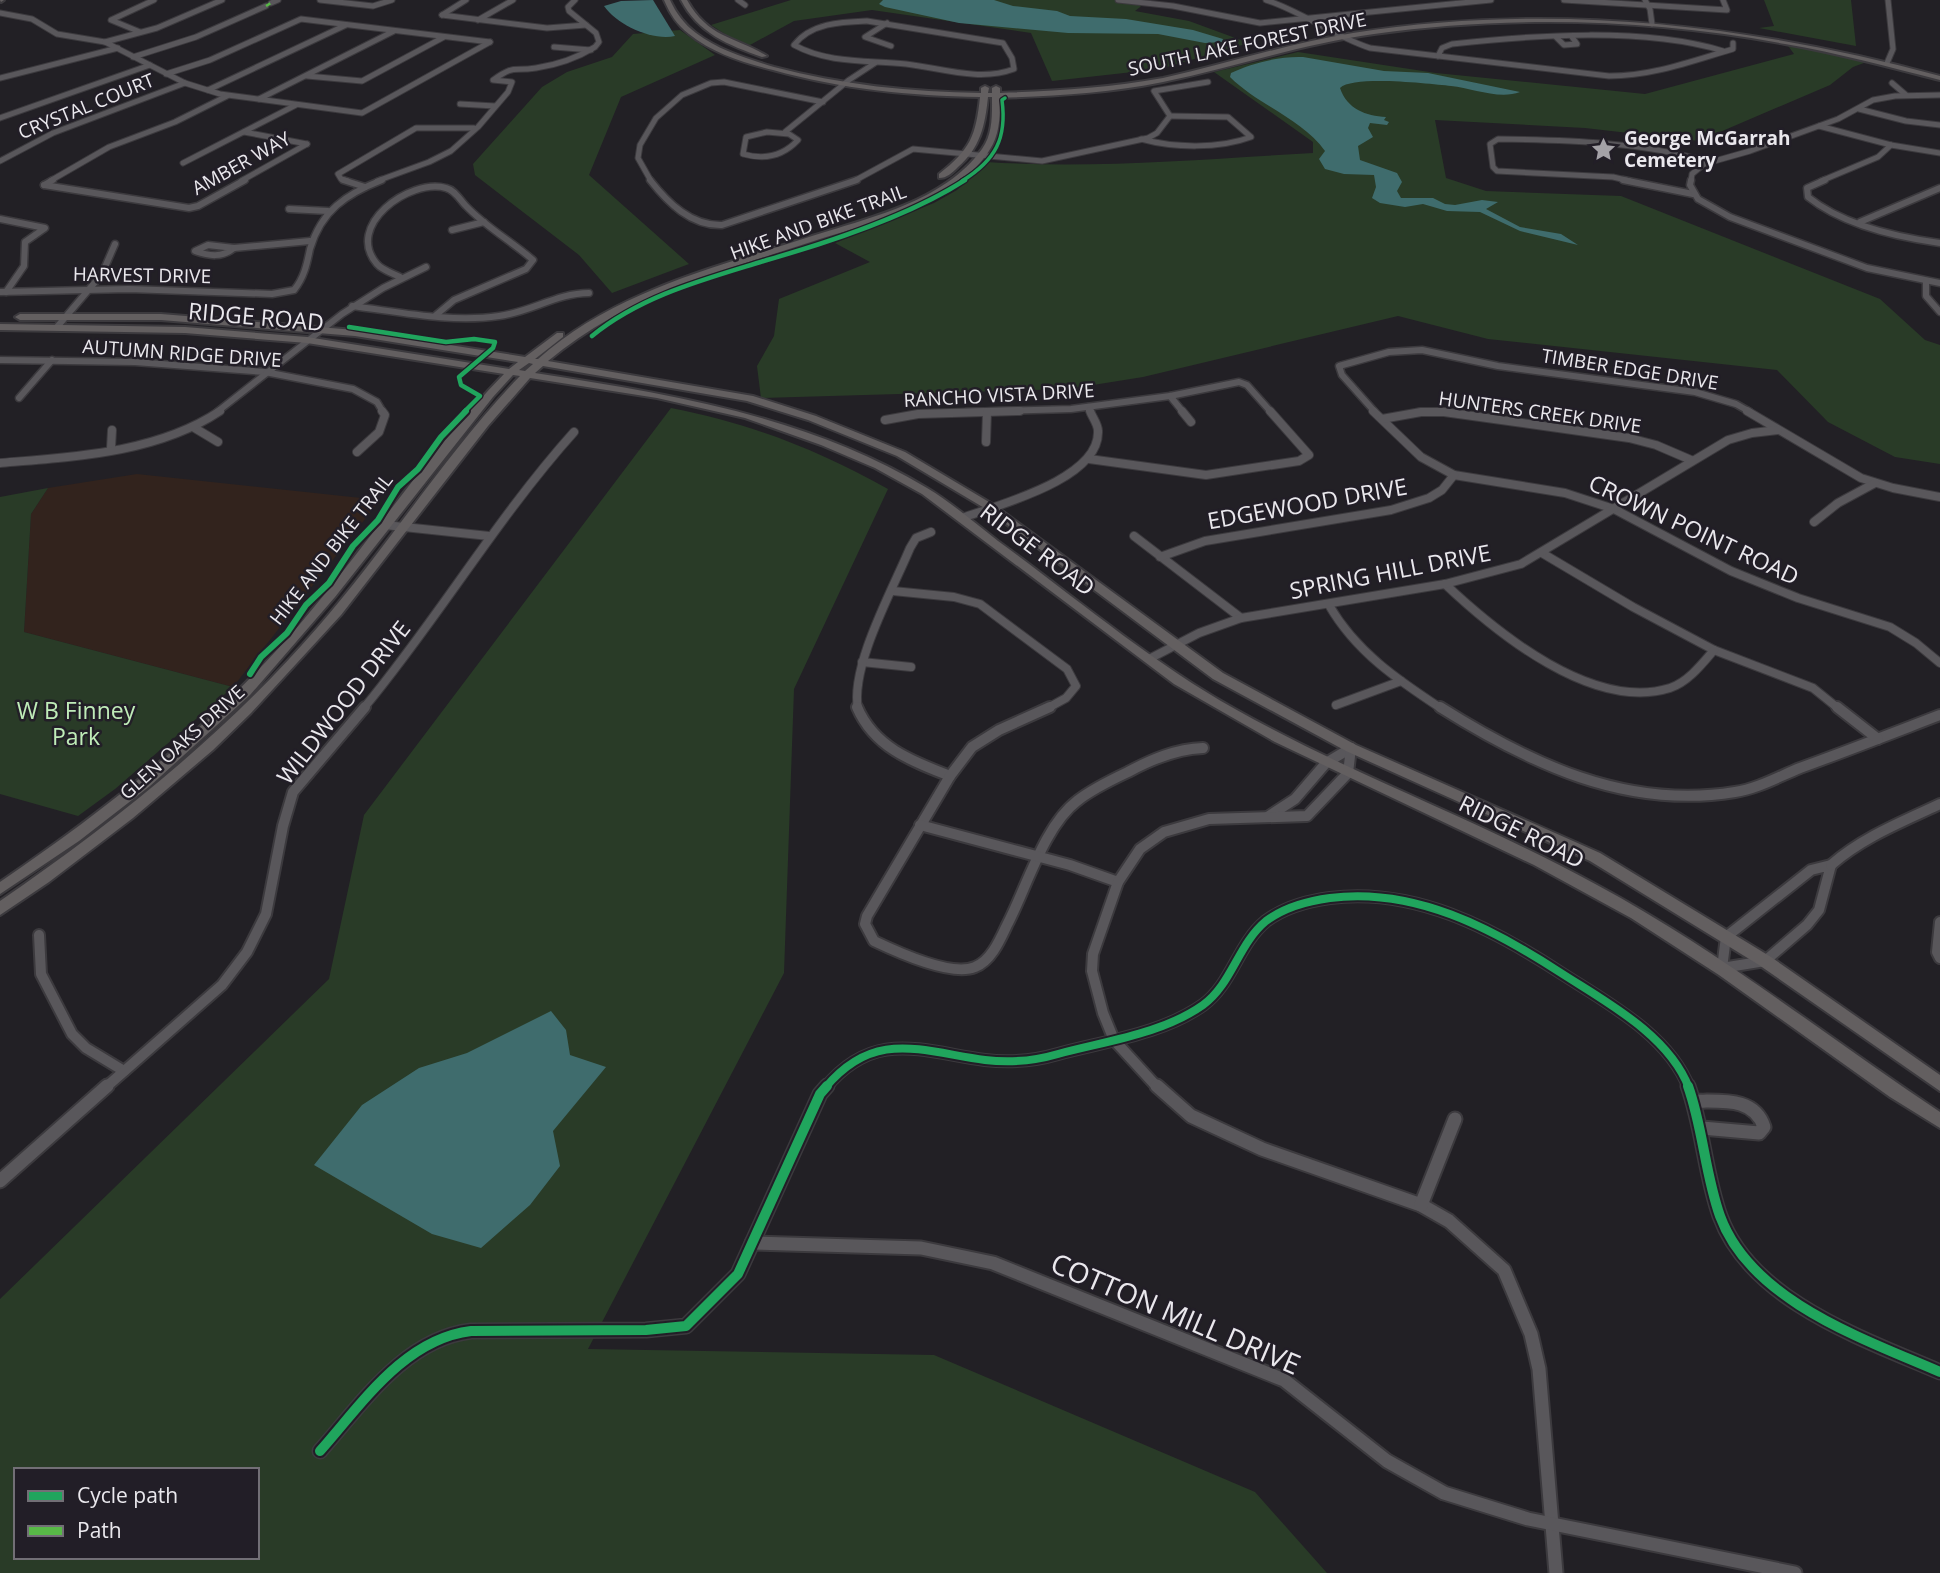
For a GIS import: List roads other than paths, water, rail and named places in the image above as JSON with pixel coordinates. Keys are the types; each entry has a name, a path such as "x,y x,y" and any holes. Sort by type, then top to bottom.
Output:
{"main road":[{"name":"SOUTH LAKE FOREST DRIVE","path":"667,0 674,15 687,30 723,51 784,72 899,90 1080,91 1140,84 1345,37 1510,22 1651,21"},
{"name":"SOUTH LAKE FOREST DRIVE","path":"684,0 690,14 701,26 736,45 785,63 848,81"},
{"name":"SOUTH LAKE FOREST DRIVE","path":"990,91 1138,77 1334,32 1520,16 1651,21 1791,36 1940,71"},
{"name":"SOUTH LAKE FOREST DRIVE","path":"1889,60 1940,78"},
{"name":"GLEN OAKS DRIVE","path":"0,889 106,813 208,726 282,653 469,418 511,372 601,320 686,277 900,200 940,177 967,155 981,133 990,91"},
{"name":"GLEN OAKS DRIVE","path":"686,277 898,209 949,183 981,156 994,131 990,91"},
{"name":"RIDGE ROAD","path":"0,327 62,321 161,317 320,329 670,383 748,398 812,418 901,454 990,507 1218,676 1351,748 1595,857 1765,961 1940,1084"},
{"name":"RIDGE ROAD","path":"0,318 307,340 657,395 713,407 804,435 898,475 962,518 1179,681 1246,723 1326,764 1588,887 1659,927 1940,1121"},
{"name":"GLEN OAKS DRIVE","path":"0,909 139,808 258,700 320,632 492,412 526,374 533,361"},
{"path":"657,395 670,383"}],"street":[{"path":"141,33 111,20 154,0"},
{"path":"105,42 141,33 222,0"},
{"path":"133,57 195,37 278,0"},
{"path":"320,0 384,5 392,0"},
{"path":"466,0 442,15 547,28 586,25"},
{"path":"478,20 513,0"},
{"path":"233,248 230,253 220,254 195,251 208,245 233,248 310,241 328,211 365,187 442,156 459,145 508,92 512,82 530,70 597,46 598,37 569,10 568,7 575,0"},
{"path":"738,0 745,5"},
{"path":"1118,0 1193,9 1247,23 1491,0"},
{"path":"1266,0 1312,18 1334,32 1370,48 1630,77 1657,73 1724,51 1735,47 1733,43"},
{"path":"1564,0 1727,10 1723,0"},
{"path":"1888,0 1893,49 1889,60"},
{"path":"1646,3 1651,21"},
{"path":"0,13 32,19 57,34 105,42 166,74 185,83 228,96 362,113 490,43 297,19 210,60 166,74"},
{"path":"861,21 888,22 1005,44 1014,69 1004,72 965,72 875,63 816,53 799,48 794,43 820,27 861,21"},
{"path":"888,22 865,37 891,46"},
{"path":"208,90 346,25"},
{"path":"258,100 394,30"},
{"path":"307,76 356,82 444,37"},
{"path":"1438,56 1443,48 1452,44 1556,37 1683,43 1724,51"},
{"path":"1556,37 1564,45 1577,44 1572,37"},
{"path":"970,46 981,39"},
{"path":"554,47 591,50"},
{"path":"0,78 118,48"},
{"path":"785,132 796,136 798,140 780,153 758,158 745,156 742,152 745,140 752,134 785,132 848,81 875,63"},
{"path":"0,118 150,65"},
{"path":"512,82 494,80 514,68 530,70"},
{"path":"823,102 724,82 707,82 656,115 638,161 645,176 691,218 701,224 716,225 853,182 907,150 926,149 1042,161 1140,139 1157,133 1170,116"},
{"path":"1170,116 1168,108 1154,95 1154,91 1208,82"},
{"name":"CRYSTAL COURT","path":"0,161 53,133 185,83"},
{"path":"1892,83 1906,95"},
{"path":"1693,194 1690,185 1692,174 1699,166 1818,126 1881,97 1940,95"},
{"name":"AMBER WAY","path":"228,96 175,122 109,147 44,185 189,208 198,206 307,144 244,132"},
{"path":"183,163 296,104"},
{"path":"460,104 495,106"},
{"path":"1859,109 1906,121 1940,125"},
{"path":"1140,139 1154,144 1174,145 1250,139 1252,135 1228,117 1170,116"},
{"path":"1818,126 1891,145 1940,153"},
{"path":"365,187 341,179 338,174 416,128 474,128"},
{"path":"1710,162 1664,151 1584,143 1498,139 1490,144 1493,167 1497,171 1606,176 1693,194 1719,212 1842,259 1879,272 1940,283"},
{"path":"1891,145 1878,157 1807,188 1807,194 1814,203 1860,222 1907,238 1940,243"},
{"path":"400,277 381,267 371,256 368,244 371,223 377,213 388,205 416,192 438,186 453,191 484,222 534,262 454,300 436,315"},
{"path":"1860,222 1940,188"},
{"path":"289,209 328,211"},
{"path":"0,219 45,228 26,242 24,266 3,292"},
{"path":"453,230 484,222"},
{"name":"HARVEST DRIVE","path":"3,292 90,289 284,293 299,285 310,241"},
{"path":"62,321 107,265 115,244"},
{"path":"0,463 111,448 163,437 193,426 229,404 265,372 352,306 400,277 426,267"},
{"path":"1926,281 1926,296 1940,312"},
{"path":"352,306 477,318 525,311 567,295 589,293"},
{"name":"TIMBER EDGE DRIVE","path":"1339,366 1400,350 1434,351 1484,364 1695,392 1736,404 1848,471 1875,484 1940,497"},
{"name":"AUTUMN RIDGE DRIVE","path":"0,360 167,364 265,372 353,389 377,402 384,410 384,421 379,432 357,452"},
{"path":"19,398 52,360"},
{"name":"CROWN POINT ROAD","path":"1339,366 1342,376 1423,460 1454,475 1565,493 1615,509 1742,576 1798,598 1890,627 1916,643 1940,663"},
{"name":"RANCHO VISTA DRIVE","path":"885,420 918,414 1050,411 1088,407 1170,396 1239,382 1247,385 1308,455 1299,461 1206,475 1089,459"},
{"path":"1170,396 1191,422"},
{"path":"962,518 1055,482 1089,459 1099,440 1099,433 1095,417 1088,407"},
{"path":"986,443 987,412"},
{"name":"HUNTERS CREEK DRIVE","path":"1382,419 1421,412 1444,412 1629,438 1656,445 1691,460"},
{"path":"193,426 218,442"},
{"path":"111,430 111,448"},
{"name":"SPRING HILL DRIVE","path":"1149,659 1199,633 1241,618 1445,584 1498,571 1542,553 1691,460 1739,436 1778,430"},
{"name":"WILDWOOD DRIVE","path":"0,1181 222,985 245,956 260,932 284,812 293,792 306,772 367,706 408,654 488,536 537,473 574,432"},
{"name":"EDGEWOOD DRIVE","path":"1160,557 1205,541 1391,510 1429,498 1441,490 1454,475"},
{"path":"1814,522 1838,503 1875,484"},
{"path":"385,525 488,536"},
{"path":"931,532 916,538 862,662 854,696 859,713 869,730 885,745 905,758 950,776"},
{"path":"1134,536 1241,618"},
{"path":"1542,553 1633,607 1714,650 1813,688 1878,739"},
{"path":"1445,584 1473,611 1516,644 1569,673 1608,687 1650,691 1670,688 1690,676 1714,650"},
{"path":"893,591 954,597 990,608 1071,673 1075,681 1072,692 1054,705 972,747 950,776 865,924 869,935 882,945 950,967 970,969 980,964 994,950 1038,857 1064,814 1082,797 1177,750 1203,748"},
{"path":"1329,605 1359,647 1401,681 1489,737 1579,778 1624,790 1721,794 1738,792 1940,715"},
{"path":"862,662 911,667"},
{"path":"1336,705 1401,681"},
{"path":"1269,816 1295,799 1326,764 1351,748"},
{"path":"1351,748 1348,773 1307,816 1209,819 1164,832 1132,858 1118,882 1093,954 1096,986 1114,1040 1161,1091 1191,1116 1262,1149 1420,1205 1450,1222 1504,1270 1531,1334 1539,1369 1556,1573"},
{"path":"1831,865 1819,911 1765,961 1722,968 1727,937 1811,870 1831,865 1847,851 1880,832 1940,804"},
{"path":"920,825 1070,865 1118,882"},
{"path":"320,1451 384,1380 412,1356 445,1336 471,1331 646,1330 686,1326 738,1274 820,1094 833,1074 852,1061 869,1052 911,1047 1021,1062 1114,1040 1186,1014 1205,1003 1223,984 1250,936 1266,920 1286,907 1341,895 1400,899 1469,919 1536,956 1645,1030 1682,1072 1702,1128 1715,1199 1723,1225 1738,1250 1782,1295 1822,1318 1940,1372"},
{"path":"1940,922 1937,943 1940,958"},
{"path":"39,935 41,974 72,1034 86,1048 124,1070"},
{"path":"1693,1101 1749,1105 1760,1112 1764,1127 1759,1133 1702,1128"},
{"path":"1420,1205 1455,1119"},
{"name":"COTTON MILL DRIVE","path":"752,1243 921,1248 993,1263 1284,1380 1315,1401 1378,1455 1425,1484 1468,1503 1552,1524 1795,1573"}],"water":[{"path":"653,0 675,36 656,36 636,30 617,19 604,6 621,1"},
{"path":"883,0 994,0 1013,6 1057,11 1070,16 1126,19 1193,30 1223,39 1222,42 1205,43 1158,34 1068,33 959,23 885,7 879,4"},
{"path":"1303,57 1384,71 1428,73 1520,92 1503,95 1451,86 1393,81 1360,82 1340,88 1352,106 1371,115 1386,117 1384,120 1389,122 1387,125 1370,123 1368,128 1373,137 1358,146 1360,160 1397,173 1402,182 1397,191 1401,198 1433,198 1455,205 1482,200 1498,202 1486,209 1520,227 1561,234 1578,245 1520,231 1480,212 1447,211 1423,204 1405,207 1380,203 1372,198 1376,187 1374,175 1344,174 1325,169 1319,159 1325,151 1315,140 1230,77 1231,73 1257,63"},
{"path":"551,1011 566,1030 570,1055 606,1067 553,1131 560,1166 530,1205 481,1248 432,1234 314,1165 362,1105 419,1068 467,1053"}],"place":[{"name":"George McGarrah Cemetery","path":"1604,149"}],"park label":[{"name":"W B Finney Park","path":"76,723"}]}
